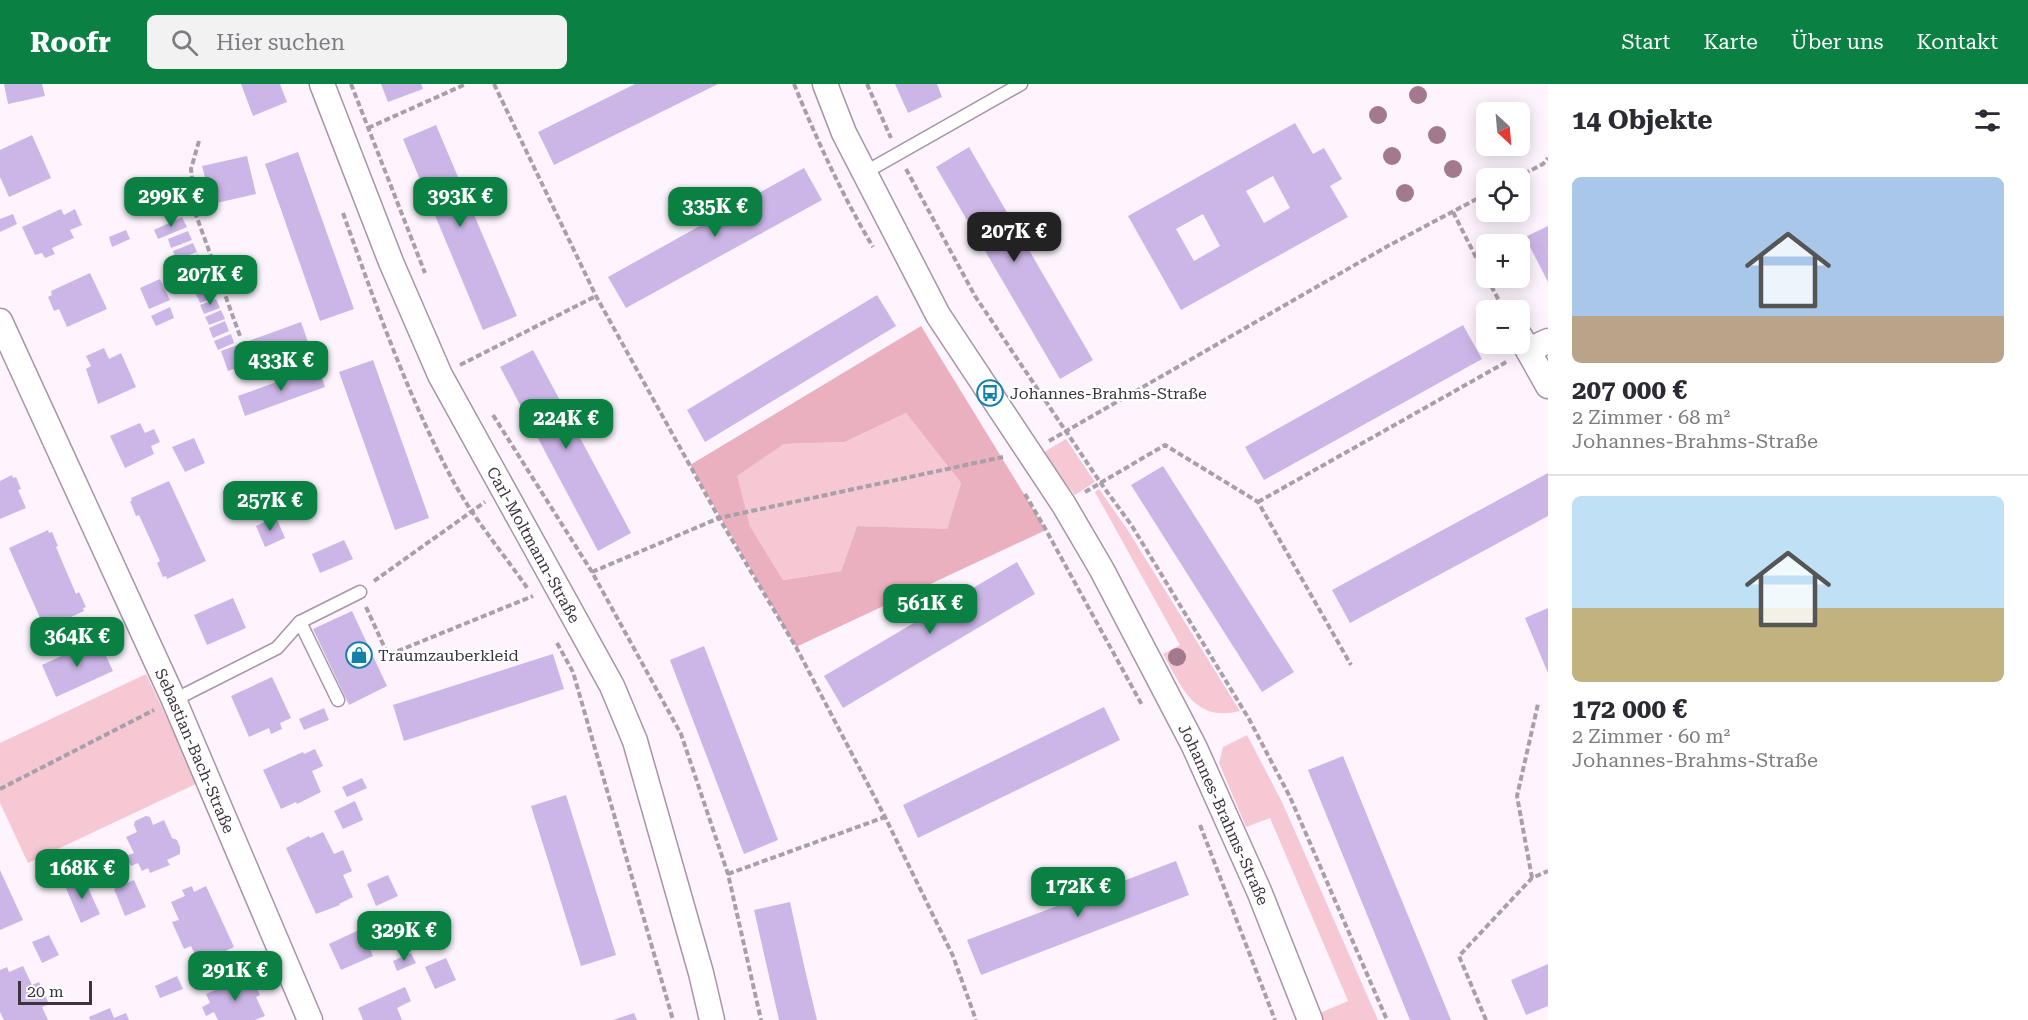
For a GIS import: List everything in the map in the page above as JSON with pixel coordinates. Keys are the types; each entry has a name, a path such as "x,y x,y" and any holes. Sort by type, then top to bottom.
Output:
{"street":[{"name":"Carl-Moltmann-Straße","path":"322,84 391,262 450,370 502,490 612,686 635,741 701,973 712,1020"},
{"name":"Johannes-Brahms-Straße","path":"825,84 844,133 938,315 1064,505 1102,570 1194,746 1259,891 1310,1020"},
{"name":"Sebastian-Bach-Straße","path":"0,321 174,700 310,1020"},
{"path":"1532,343 1548,386"}],"lane":[{"path":"864,173 1021,84"},
{"path":"174,700 277,648 300,622 360,592"},
{"path":"300,622 338,700"}],"path":[{"path":"351,84 427,278"},
{"path":"368,128 465,84"},
{"path":"494,84 596,296 719,518 796,647 885,817 953,956 976,1020"},
{"path":"794,84 845,199 874,248"},
{"path":"867,84 897,154 975,296 1138,536 1250,719 1290,797 1387,1020"},
{"path":"199,141 191,169 196,215 240,336"},
{"path":"1530,171 1543,164 1548,158"},
{"path":"592,572 719,518 1029,452 1386,247 1476,199"},
{"path":"1452,212 1476,257"},
{"path":"450,370 596,296"},
{"path":"382,323 410,393 453,481 538,605"},
{"path":"1258,502 1532,343"},
{"path":"450,370 467,374"},
{"path":"492,414 592,572 681,734 728,874 761,1020"},
{"path":"1064,505 1165,445 1258,502 1351,665"},
{"path":"996,447 1008,466"},
{"path":"1019,485 1145,710"},
{"path":"502,490 360,592 388,655 533,596"},
{"path":"553,634 573,672 672,1020"},
{"path":"0,789 174,700"},
{"path":"1532,878 1517,796 1538,704"},
{"path":"1197,816 1275,1020"},
{"path":"728,874 885,817"},
{"path":"1486,1020 1459,956 1532,878 1548,871"}],"shaded area":[{"path":"921,326 1046,530 796,647 690,465","holes":["906,413 961,483 947,529 857,526 841,571 783,580 750,526 737,476 784,444 845,442"]},
{"path":"906,413 961,483 947,530 857,526 841,571 783,580 750,526 736,476 784,444 845,442"},
{"path":"1066,439 1095,482 1075,495 1041,454"},
{"path":"1099,489 1127,529 1240,711 1211,712 1200,707 1191,699 1177,679 1163,654 1180,645 1095,492"},
{"path":"146,674 198,783 28,863 0,803 0,743"},
{"path":"1247,735 1282,802 1378,1020 1323,1020 1320,1013 1348,1001 1270,818 1246,827 1219,763 1223,747"}],"building":[{"path":"4,84 42,84 45,96 8,104"},
{"path":"241,84 280,84 287,102 253,116"},
{"path":"381,84 421,84 423,89 388,102"},
{"path":"635,84 718,84 554,165 538,132"},
{"path":"895,84 937,84 942,97 908,113"},
{"path":"1295,123 1313,154 1324,148 1342,179 1330,186 1348,217 1181,310 1128,216","holes":["1273,176 1290,208 1264,223 1246,191","1203,214 1220,246 1194,261 1176,229"]},
{"path":"436,125 517,316 483,330 403,139"},
{"path":"32,135 51,178 9,197 0,177 0,150"},
{"path":"969,147 1093,360 1060,379 936,167"},
{"path":"298,152 354,309 320,321 265,164"},
{"path":"247,156 256,194 212,204 202,166"},
{"path":"804,168 822,200 626,308 608,277"},
{"path":"61,209 64,215 75,209 82,225 70,230 74,238 52,248 55,254 45,258 42,253 35,255 22,227"},
{"path":"13,214 17,224 0,232 0,219"},
{"path":"182,217 187,227 158,239 154,230"},
{"path":"1548,226 1548,282 1530,247 1530,235"},
{"path":"126,230 130,239 112,247 109,237"},
{"path":"188,231 192,240 171,248 168,239"},
{"path":"193,243 197,252 176,260 173,251"},
{"path":"198,254 201,263 186,270 182,261"},
{"path":"202,265 206,274 191,281 187,272"},
{"path":"90,273 107,309 67,327 59,309 54,311 48,297 52,295 51,291"},
{"path":"207,276 211,285 195,292 191,283"},
{"path":"160,279 170,300 149,309 140,288"},
{"path":"211,287 215,297 200,303 196,294"},
{"path":"877,295 896,326 705,442 687,410"},
{"path":"216,299 220,308 204,314 200,305"},
{"path":"170,307 174,318 156,326 151,316"},
{"path":"221,310 225,319 209,325 205,317"},
{"path":"225,321 229,331 213,338 209,328"},
{"path":"301,322 308,342 228,371 221,351"},
{"path":"1463,325 1476,348 1476,354 1479,354 1482,359 1264,480 1245,447"},
{"path":"231,334 234,343 218,350 214,341"},
{"path":"104,348 109,359 121,353 136,387 98,404 86,369 91,366 86,356"},
{"path":"533,350 631,533 598,551 500,367"},
{"path":"373,360 429,518 395,530 339,372"},
{"path":"318,367 325,387 245,416 238,396"},
{"path":"140,423 145,433 154,429 160,442 151,446 154,454 125,468 110,436"},
{"path":"194,438 205,463 185,472 172,447"},
{"path":"1163,466 1294,672 1262,692 1131,485"},
{"path":"1548,473 1548,516 1350,623 1332,590"},
{"path":"12,475 13,478 16,477 21,489 18,490 26,508 0,519 0,481"},
{"path":"169,481 206,561 167,579 166,576 163,577 157,563 160,561 130,501 132,501 131,498"},
{"path":"276,517 285,538 265,547 256,526"},
{"path":"48,530 49,533 52,532 76,594 79,592 86,607 83,608 84,611 45,629 9,548"},
{"path":"344,540 353,559 320,573 312,554"},
{"path":"1017,562 1035,594 843,708 824,676"},
{"path":"233,598 246,628 207,645 194,615"},
{"path":"1548,608 1548,673 1525,618"},
{"path":"352,611 387,686 349,705 313,629"},
{"path":"98,639 113,671 56,697 42,665"},
{"path":"704,646 778,840 744,854 670,660"},
{"path":"553,654 564,689 404,741 393,705"},
{"path":"272,677 291,718 280,723 282,729 271,734 269,728 249,737 231,696"},
{"path":"1104,707 1120,740 918,838 903,805"},
{"path":"324,708 329,720 304,730 299,719"},
{"path":"315,749 323,766 312,771 321,792 281,809 263,770"},
{"path":"1343,756 1451,1020 1410,1020 1308,770"},
{"path":"362,778 367,788 347,797 342,787"},
{"path":"566,795 616,955 581,966 531,806"},
{"path":"355,801 363,820 343,829 334,811"},
{"path":"146,816 150,817 153,825 164,820 172,838 177,840 180,847 180,854 167,860 170,865 150,873 148,868 142,871 138,863 131,866 126,856 134,853 126,837 137,832 135,821"},
{"path":"323,832 334,854 343,850 352,871 343,875 353,897 340,905 316,914 286,848 309,836 310,838"},
{"path":"1176,861 1189,895 981,975 967,940"},
{"path":"0,870 23,920 0,930"},
{"path":"388,875 398,896 376,906 367,884"},
{"path":"83,877 100,914 81,923 65,886"},
{"path":"134,880 146,907 125,916 114,889"},
{"path":"192,886 194,892 206,886 234,947 221,953 224,958 214,963 213,957 199,963 191,946 184,949 172,922 179,920 171,902 185,896 182,890"},
{"path":"790,902 817,1020 779,1020 754,910"},
{"path":"361,929 373,956 341,970 329,944"},
{"path":"49,935 59,955 42,963 32,942"},
{"path":"411,953 416,963 397,971 393,961"},
{"path":"446,958 456,980 435,989 425,967"},
{"path":"1548,964 1548,1006 1526,1015 1511,980"},
{"path":"23,966 32,985 39,982 49,1004 42,1007 48,1020 4,1020 0,1012 0,970 7,967 9,972"},
{"path":"177,976 183,989 160,998 155,986"},
{"path":"247,976 248,980 252,978 260,995 256,997 265,1016 255,1020 218,1020 214,1012 206,1016 202,1007 210,1003 206,994"},
{"path":"405,987 411,1001 397,1008 402,1020 363,1020 358,1008"},
{"path":"110,1008 114,1018 126,1013 129,1020 90,1020 89,1017"},
{"path":"634,1013 637,1020 613,1020"}],"place":[{"name":"Johannes-Brahms-Straße","path":"990,393"},
{"name":"Traumzauberkleid","path":"359,655"}]}
